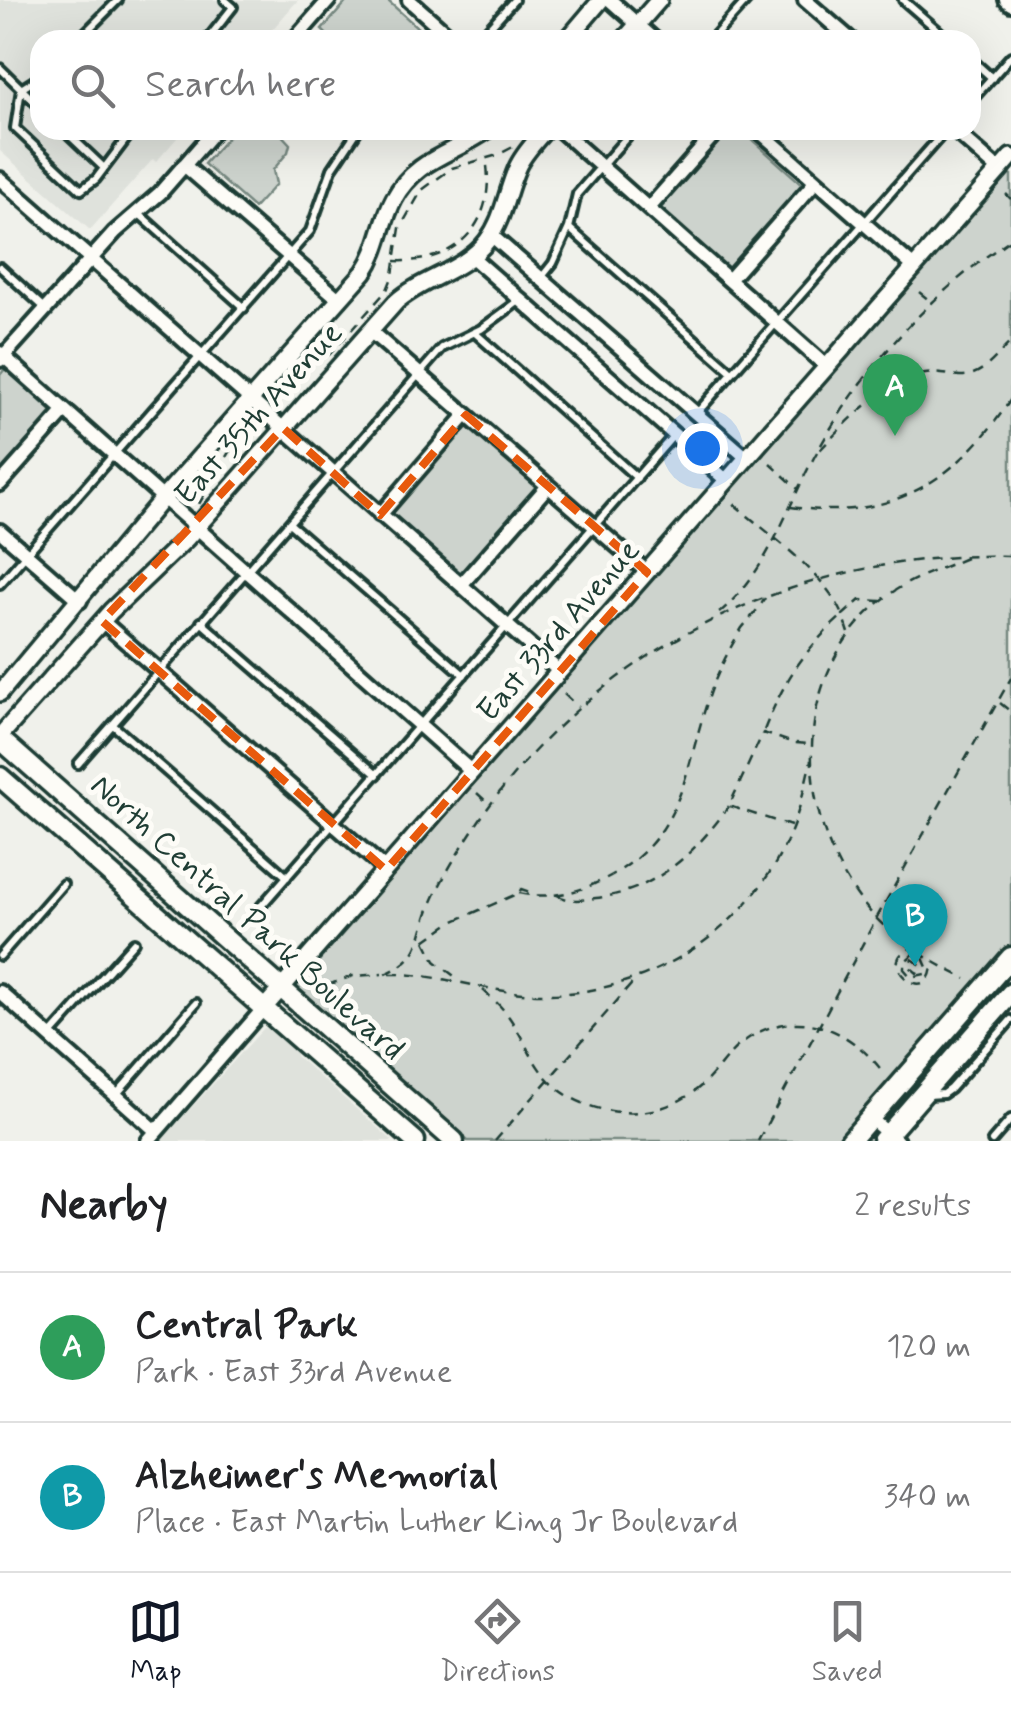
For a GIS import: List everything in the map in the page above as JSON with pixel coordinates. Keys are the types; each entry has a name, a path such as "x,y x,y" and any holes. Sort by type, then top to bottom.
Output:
{"main road":[{"name":"North Central Park Boulevard","path":"0,738 454,1141"},
{"name":"North Central Park Boulevard","path":"0,777 416,1141"},
{"path":"850,1141 1011,957"},
{"path":"889,1139 1011,993"}],"street":[{"path":"303,30 329,0"},
{"path":"408,0 442,30"},
{"path":"576,30 601,0"},
{"path":"610,0 645,30"},
{"path":"633,30 659,0"},
{"path":"805,0 840,30"},
{"path":"206,140 1,356 472,772"},
{"name":"East 35th Avenue","path":"0,692 163,498 340,300 376,254 391,204 410,176 435,156 467,140"},
{"name":"East 35th Avenue","path":"0,738 102,621 196,527 406,293 472,256 491,235 520,161 537,140"},
{"path":"572,140 828,366"},
{"path":"649,208 709,140"},
{"path":"769,140 914,268"},
{"path":"966,140 1000,170"},
{"name":"East 33rd Avenue","path":"152,1136 1011,157"},
{"path":"184,165 340,300"},
{"path":"0,180 560,672"},
{"path":"729,280 816,181"},
{"path":"491,235 747,458"},
{"path":"472,256 727,481"},
{"path":"370,332 647,572"},
{"path":"0,484 64,412"},
{"path":"380,515 466,415"},
{"path":"461,586 548,486"},
{"path":"0,530 80,601"},
{"path":"102,621 386,870"},
{"path":"0,992 116,1095 152,1136"},
{"path":"872,1119 889,1139"}],"lane":[{"path":"88,30 118,0"},
{"path":"214,30 234,7 225,0"},
{"path":"720,30 747,0"},
{"path":"904,0 938,30"},
{"path":"486,30 511,1"},
{"path":"981,91 1011,56"},
{"path":"0,68 30,97"},
{"path":"981,68 992,78"},
{"path":"21,88 30,83"},
{"path":"21,88 15,128 81,190 125,140"},
{"path":"75,140 104,168"},
{"path":"0,584 310,231 332,168 349,140"},
{"path":"541,278 553,263 568,228 576,194 624,140"},
{"path":"696,414 937,140"},
{"path":"137,212 244,308"},
{"path":"568,228 732,372"},
{"path":"0,268 46,309"},
{"path":"78,764 442,348 474,332 520,299"},
{"path":"474,332 636,478"},
{"path":"256,913 674,435"},
{"path":"289,522 464,675"},
{"path":"201,622 377,775"},
{"path":"113,724 287,878"},
{"path":"0,956 63,884"},
{"path":"50,1036 134,942"},
{"path":"116,1095 196,1003"},
{"path":"922,1095 937,1096 950,1089 1011,1020"},
{"path":"994,1140 1011,1119"}],"path":[{"path":"288,377 335,349 390,285 404,217 422,190 452,168 503,153 515,144"},
{"path":"394,261 438,256 458,245 472,230 486,201 486,157"},
{"path":"1006,194 1011,199"},
{"path":"714,617 748,583 776,541 815,455 866,376 932,303 1011,239"},
{"path":"919,292 932,303"},
{"path":"815,455 859,412 898,385 932,372 970,376 987,366 1011,342"},
{"path":"791,507 850,511 879,505 926,487 966,458 1011,399"},
{"path":"194,509 244,426"},
{"path":"770,464 798,488"},
{"path":"734,504 818,579 831,594 849,635"},
{"path":"918,946 910,948 902,954 898,962 901,975 917,984 932,974 932,961 917,952 908,956 904,969 911,977 925,974 927,964 917,952 910,948 876,918 834,858 814,794 812,744 822,684 849,635 882,601 907,583 972,556"},
{"path":"385,974 405,963 423,935 431,902 442,880 490,804 544,740 639,662 714,617 818,579 871,567 972,556 1011,556"},
{"path":"425,941 450,922 520,894 520,889 534,894 557,894 610,876 630,864 663,830 686,784 694,744 726,653 766,596"},
{"path":"557,894 571,900 601,898 652,881 693,852 729,806 779,692 801,656 860,600 882,601"},
{"path":"758,1141 876,918 1011,678"},
{"path":"564,694 580,708"},
{"path":"998,702 1011,712"},
{"path":"763,733 812,744"},
{"path":"312,982 320,988 353,976 412,974 538,994 568,994 637,978 691,951 729,921 763,880 792,827 811,760"},
{"path":"477,794 490,804"},
{"path":"729,806 792,827"},
{"path":"423,935 434,961 460,981"},
{"path":"914,963 923,958 966,979"},
{"path":"495,1141 637,978"},
{"path":"480,986 508,1015 532,1061 548,1080 567,1095 598,1108 625,1113 654,1110 681,1100 701,1087 736,1047 758,1034 793,1024 821,1025 850,1038 884,1072"}],"highlighted area":[{"path":"466,415 647,572 386,870 102,621 283,428 380,515"}],"shaded area":[{"path":"0,0 298,0 272,30 30,30 30,140 175,140 156,162 153,159 90,230 0,151"},
{"path":"348,0 387,0 417,27 414,30 322,30"},
{"path":"225,140 286,140 290,144 273,170 276,184 254,208 204,164"},
{"path":"720,140 752,140 803,185 728,269 659,208"},
{"path":"1011,169 1011,947 840,1141 468,1141 296,987"},
{"path":"5,369 54,413 0,475 0,375"},
{"path":"468,425 538,487 461,576 390,514"},
{"path":"264,1028 271,1029 297,1050 296,1056 393,1141 161,1141"}],"place":[{"name":"Central Park","path":"895,436"},
{"name":"Alzheimer's Memorial","path":"915,966"}]}
